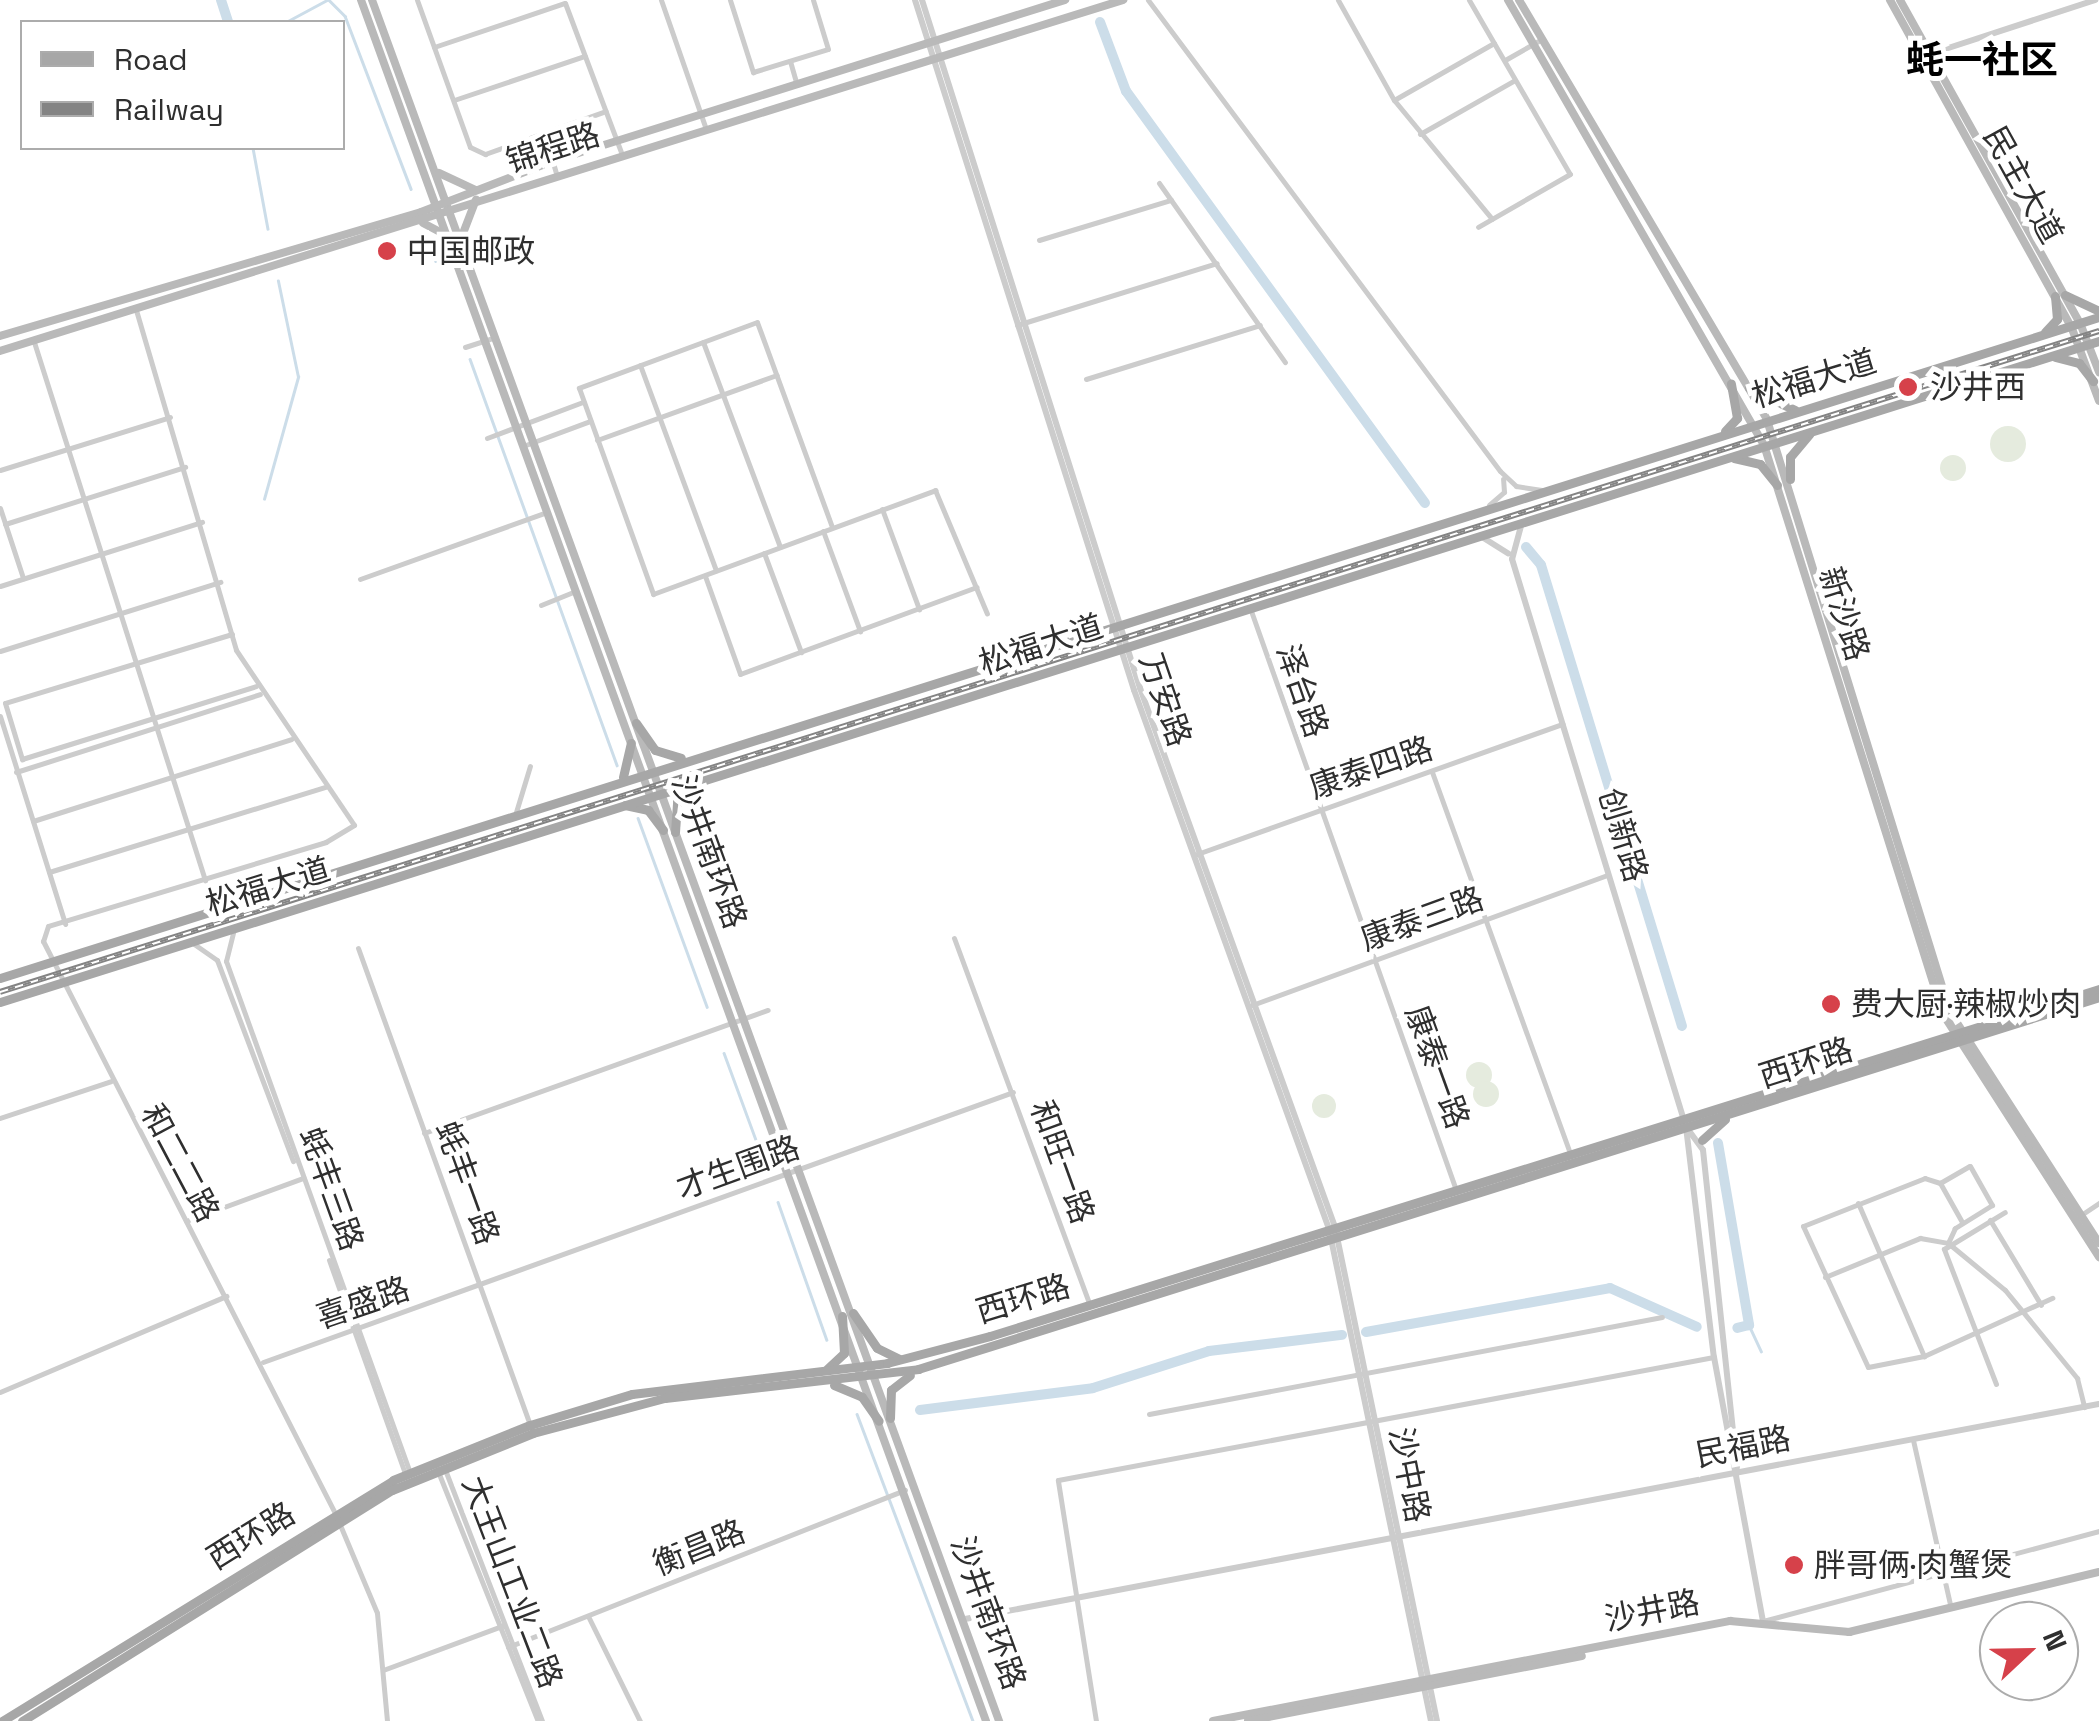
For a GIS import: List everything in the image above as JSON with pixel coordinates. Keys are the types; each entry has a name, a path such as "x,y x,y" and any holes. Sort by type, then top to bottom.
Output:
{"main road":[{"name":"沙井南环路","path":"361,0 432,188 461,240 636,724 663,830 788,1173 848,1314"},
{"name":"沙井南环路","path":"372,0 436,171 450,238 485,340 631,743 648,771"},
{"name":"锦程路","path":"0,336 445,207 553,161 1065,0"},
{"name":"锦程路","path":"476,195 1124,0"},
{"name":"新沙路","path":"1508,0 1538,41 1767,420 1790,479 1960,1036"},
{"name":"新沙路","path":"1519,0 1538,41 1764,445 1960,1036 2099,1256"},
{"name":"民主大道","path":"1890,0 1926,56 2089,344 2099,401"},
{"name":"民主大道","path":"1900,0 1926,56"},
{"path":"436,171 476,195 461,240"},
{"path":"422,212 432,188"},
{"name":"锦程路","path":"0,352 418,223 445,207"},
{"path":"418,223 450,238"},
{"path":"2038,336 2057,318 2060,296 2099,314"},
{"name":"松福大道","path":"0,978 2099,314"},
{"path":"20,330 29,344"},
{"name":"松福大道","path":"0,1002 247,920 2089,344"},
{"path":"2043,358 2073,360 2096,377"},
{"path":"1717,436 1737,418 1730,384"},
{"path":"1749,388 1774,406 1803,409"},
{"path":"1790,479 1790,456 1812,431"},
{"path":"1721,458 1754,460 1777,485"},
{"path":"636,724 660,754 694,756"},
{"path":"613,782 630,768 631,743"},
{"path":"675,832 677,800 699,779"},
{"name":"沙井南环路","path":"655,793 675,832 798,1170 985,1721"},
{"path":"612,806 644,808 663,830"},
{"name":"西环路","path":"531,1429 664,1398 831,1384 918,1370 1456,1190 1570,1154 1728,1114 2099,989"},
{"name":"西环路","path":"2,1721 409,1477 632,1394 903,1359 1333,1232 1960,1036 2099,997"},
{"path":"1702,1140 1728,1114"},
{"name":"新沙路","path":"2077,1217 2099,1244"},
{"path":"848,1314 877,1348 903,1359"},
{"path":"815,1373 842,1358 848,1314"},
{"path":"831,1384 857,1394 885,1420 894,1386 918,1370"},
{"name":"沙井南环路","path":"885,1420 966,1619 999,1721"},
{"name":"西环路","path":"22,1721 337,1517"},
{"name":"沙井路","path":"1248,1721 1730,1625 1850,1636 2099,1574"},
{"name":"沙井路","path":"1213,1721 1763,1622 1849,1632 2099,1574"}],"street":[{"path":"417,0 470,147 486,154 606,110"},
{"path":"661,0 705,126"},
{"path":"730,0 753,72 828,49 814,0"},
{"name":"万安路","path":"918,0 1122,645 1333,1232"},
{"path":"1148,0 1500,472 1516,486 1542,490"},
{"path":"1338,0 1394,100 1492,219"},
{"path":"1469,0 1570,174 1478,227"},
{"path":"1926,56 2095,0"},
{"path":"434,48 565,2 621,152"},
{"path":"1504,60 1538,41"},
{"path":"1394,100 1494,44"},
{"path":"454,100 585,56"},
{"path":"790,61 797,85"},
{"path":"1420,134 1516,80"},
{"path":"544,132 556,173"},
{"path":"1159,183 1284,362"},
{"path":"1039,240 1171,200"},
{"path":"1020,324 1217,263"},
{"path":"50,962 43,934 354,825 260,694 232,634 186,467 136,310"},
{"path":"832,527 757,322 579,388 653,594 882,509 943,492 987,614"},
{"path":"1086,379 1260,325"},
{"path":"465,347 495,336"},
{"path":"703,342 780,547"},
{"path":"29,344 67,449 205,880"},
{"path":"640,366 716,570"},
{"path":"598,440 777,374"},
{"path":"487,438 583,402"},
{"path":"0,470 170,416"},
{"path":"523,446 590,422"},
{"path":"5,524 186,467"},
{"path":"1486,508 1504,492 1500,472"},
{"path":"0,508 23,578"},
{"path":"882,509 919,609"},
{"path":"360,579 547,512"},
{"path":"1512,558 1514,534 1530,519"},
{"path":"0,586 202,522"},
{"path":"823,531 860,631"},
{"path":"1472,536 1494,539 1512,558"},
{"path":"764,553 801,652"},
{"name":"创新路","path":"1512,558 1685,1122 1714,1357 1763,1622"},
{"path":"704,575 740,674 977,587"},
{"path":"0,651 220,582"},
{"path":"545,603 576,591"},
{"name":"泽台路","path":"1249,606 1374,960"},
{"path":"232,634 5,703 22,758 260,694"},
{"path":"16,772 256,686"},
{"path":"0,716 66,924"},
{"name":"康泰四路","path":"1197,854 1562,724"},
{"path":"32,822 292,739"},
{"path":"516,812 515,790 530,766"},
{"path":"1432,772 1570,1154"},
{"path":"49,872 326,787"},
{"name":"康泰三路","path":"1252,1004 1610,874"},
{"name":"蚝丰三路","path":"247,920 224,956 409,1477"},
{"name":"和旺一路","path":"954,938 1090,1305"},
{"name":"蚝丰三路","path":"181,941 217,960 302,1178"},
{"name":"蚝丰一路","path":"358,948 531,1429"},
{"name":"康泰一路","path":"1374,960 1456,1190"},
{"name":"和二二路","path":"50,962 262,1362 337,1517 377,1613 388,1721"},
{"path":"424,1133 768,1010"},
{"path":"0,1118 112,1082"},
{"name":"才生围路","path":"480,1286 1012,1092"},
{"name":"创新路","path":"1685,1122 1703,1150 1735,1474"},
{"path":"1940,1183 1970,1166 1992,1206 1962,1222 1948,1243 1944,1258 1996,1384"},
{"path":"186,1221 302,1178"},
{"path":"1962,1222 1940,1183 1925,1178 1803,1226 1868,1367 1924,1356 2023,1316 2052,1298"},
{"path":"2077,1217 2099,1203"},
{"path":"1858,1204 1924,1356"},
{"path":"1948,1243 2005,1212"},
{"path":"1990,1220 2041,1305"},
{"name":"沙中路","path":"1333,1232 1421,1685 1434,1721"},
{"path":"1825,1277 1927,1236 1948,1243 1995,1278 2077,1378 2084,1407"},
{"name":"喜盛路","path":"262,1362 480,1286"},
{"path":"0,1392 226,1296"},
{"path":"1149,1414 1662,1317"},
{"path":"1096,1721 1058,1480 1714,1357"},
{"name":"民福路","path":"966,1619 1394,1542 2099,1404"},
{"path":"1913,1440 1951,1609"},
{"name":"大王山工业二路","path":"439,1465 540,1721"},
{"name":"衡昌路","path":"511,1646 906,1490"},
{"path":"1763,1622 1944,1577 2099,1531"},
{"path":"588,1616 640,1721"},
{"path":"383,1670 503,1626"}],"shaded area":[{"path":"2008,426 2021,431 2026,444 2021,457 2008,462 1995,457 1990,444 1995,431"},
{"path":"1953,455 1962,459 1966,468 1962,477 1953,481 1944,477 1940,468 1944,459"},
{"path":"1479,1062 1488,1066 1492,1075 1488,1084 1479,1088 1470,1084 1466,1075 1470,1066"},
{"path":"1486,1081 1495,1085 1499,1094 1495,1103 1486,1107 1477,1103 1473,1094 1477,1085"},
{"path":"1324,1094 1333,1097 1333,1115 1324,1118 1315,1115 1312,1106 1315,1097"}],"waterway":[{"path":"221,0 227,20"},
{"path":"290,20 327,0"},
{"path":"329,0 345,16 411,189"},
{"path":"1100,22 1126,91 1425,503"},
{"path":"253,150 268,229"},
{"path":"429,240 436,261"},
{"path":"264,499 298,377 278,281"},
{"path":"470,359 617,765"},
{"path":"1526,547 1541,565 1682,1026"},
{"path":"638,818 707,1007"},
{"path":"724,1053 763,1159"},
{"path":"1718,1143 1749,1325 1737,1328"},
{"path":"778,1202 827,1340"},
{"path":"1366,1332 1610,1288 1697,1327"},
{"path":"1749,1325 1761,1351"},
{"path":"920,1410 1093,1388 1209,1351 1342,1335"},
{"path":"857,1414 973,1721"}],"railway":[{"path":"0,992 2099,331"}],"place":[{"name":"中国邮政","path":"387,251"},
{"name":"沙井西","path":"1908,387"},
{"name":"费大厨·辣椒炒肉","path":"1831,1004"},
{"name":"胖哥俩·肉蟹煲","path":"1794,1565"}],"district":[{"name":"蚝一社区","path":"1982,61"}]}
